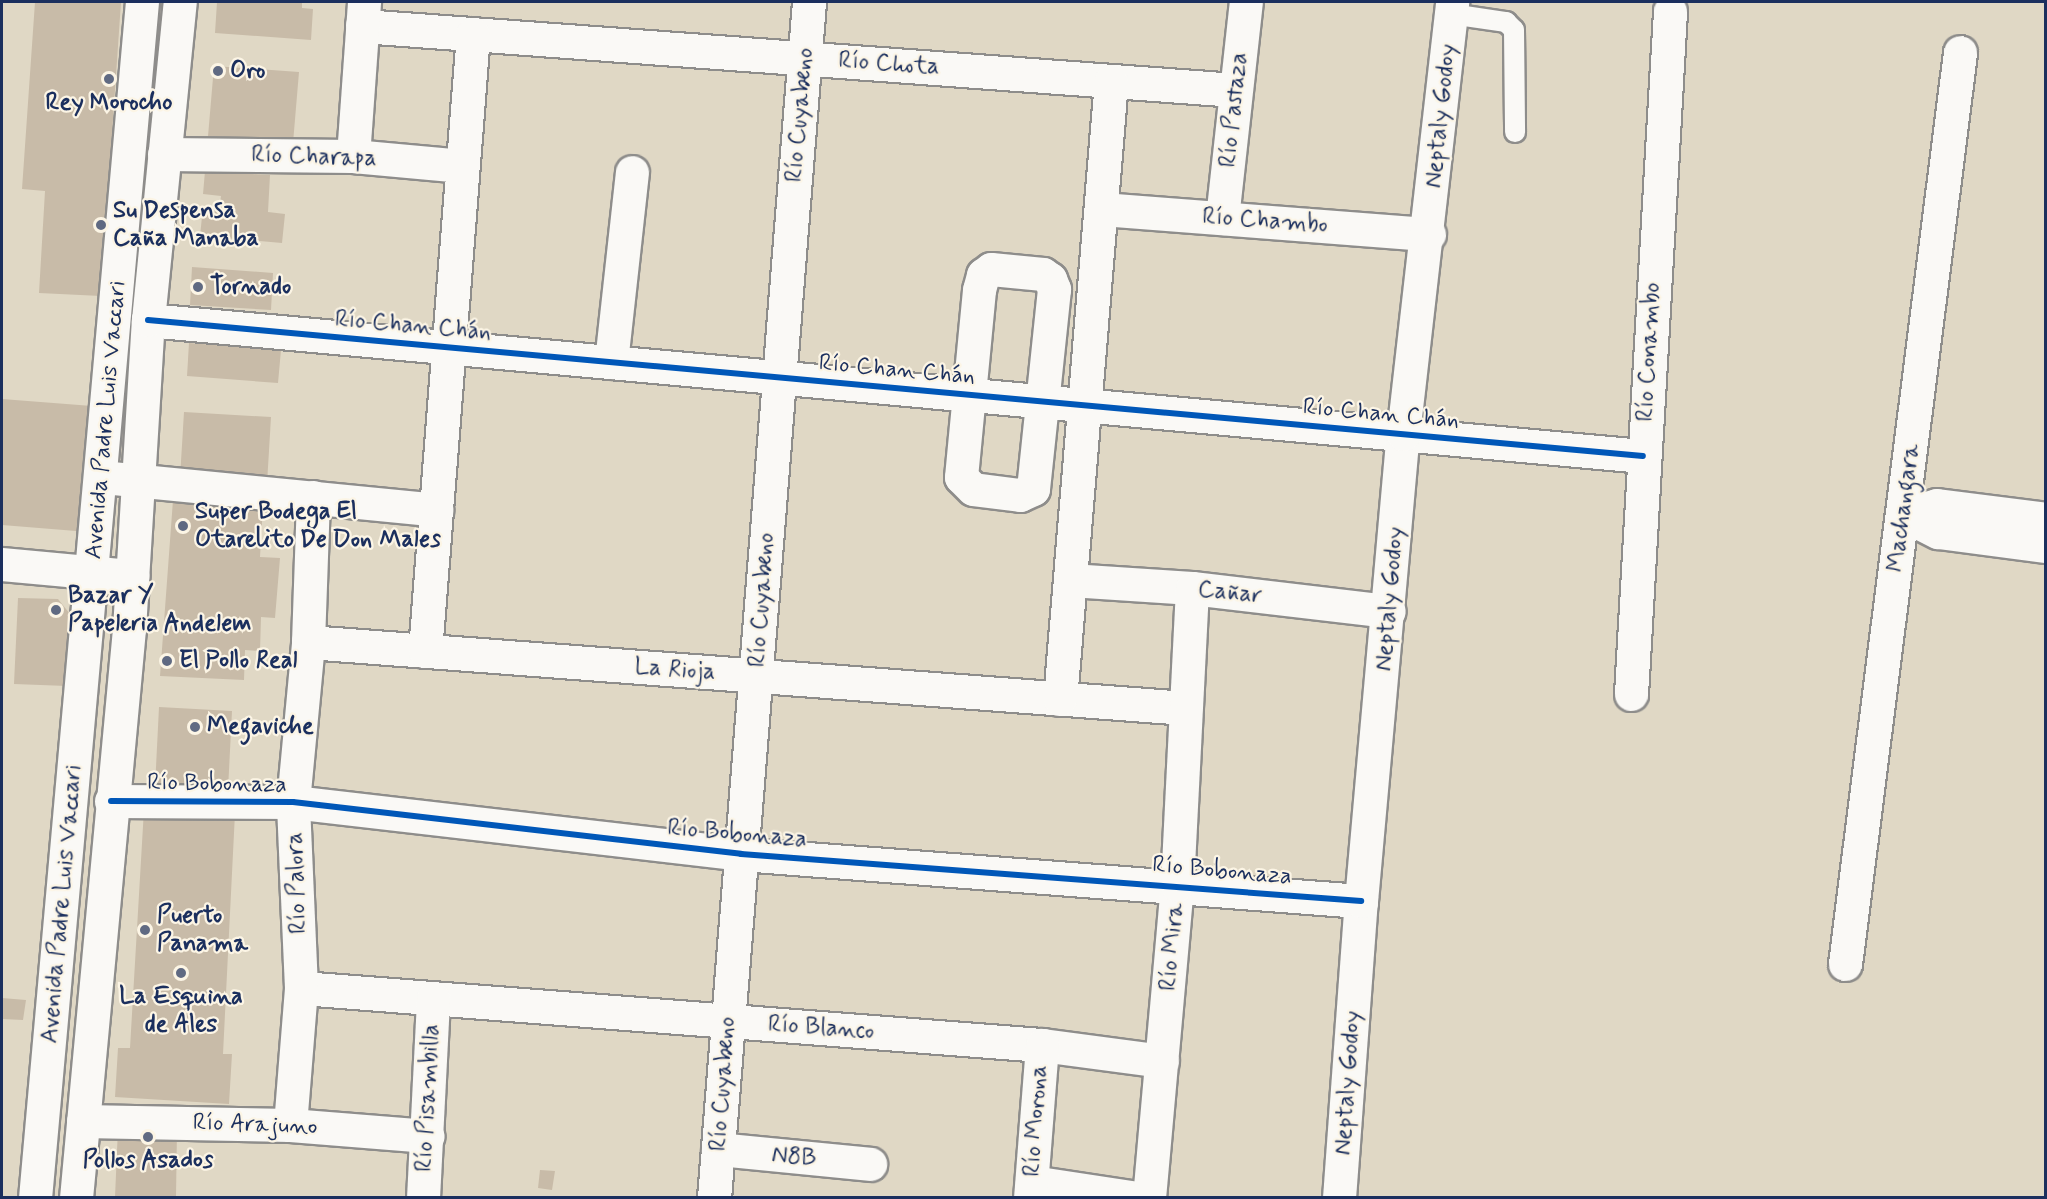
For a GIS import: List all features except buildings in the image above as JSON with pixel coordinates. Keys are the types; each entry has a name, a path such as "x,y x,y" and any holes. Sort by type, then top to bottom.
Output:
{"street":[{"name":"Avenida Padre Luis Vaccari","path":"35,1197 102,477 142,2"},
{"name":"Avenida Padre Luis Vaccari","path":"76,1197 132,576 148,320 180,2"},
{"name":"Río Cuyabeno","path":"714,1197 809,2"},
{"name":"Río Pastaza","path":"1222,218 1246,2"},
{"name":"Neptaly Godoy","path":"1340,1197 1361,901 1389,611 1403,434 1429,234 1452,8"},
{"name":"Río Conambo","path":"1631,694 1670,10"},
{"path":"353,156 363,14"},
{"name":"Río Chota","path":"363,14 473,34 1236,90"},
{"path":"425,651 473,34"},
{"name":"Machangara","path":"1845,964 1904,515 1960,52"},
{"path":"1060,699 1111,81"},
{"name":"Río Charapa","path":"164,154 353,156 463,166"},
{"path":"611,362 632,172"},
{"name":"Río Chambo","path":"1102,209 1429,234"},
{"path":"991,269 1043,274 1050,279 1054,289 1033,489 1020,495 974,489 961,477 968,395 979,290 983,276 991,269"},
{"name":"Río Chan Chán","path":"148,320 1643,456"},
{"path":"102,477 436,510"},
{"name":"Río Palora","path":"290,1125 301,988 293,802 308,642 313,497"},
{"path":"1904,515 1937,505 2046,519"},
{"path":"1904,515 1938,532 2046,546"},
{"path":"2,564 132,576"},
{"name":"Cañar","path":"1070,580 1192,588 1389,611"},
{"name":"Río Mira","path":"1149,1197 1177,885 1192,588"},
{"name":"La Rioja","path":"308,642 1186,708"},
{"name":"Río Bobonaza","path":"111,801 293,802 741,854 1177,885 1361,901"},
{"name":"Río Blanco","path":"301,988 1042,1045 1162,1061"},
{"name":"Río Pisambilla","path":"423,1197 428,1136 433,998"},
{"name":"Río Morona","path":"1031,1190 1042,1045"},
{"name":"Río Arajuno","path":"83,1120 290,1125 428,1136"},
{"name":"N8B","path":"718,1149 870,1164"},
{"path":"1031,1190 1137,1197"}],"lane":[{"path":"1452,8 1506,22 1514,30 1515,132"}],"cycle path":[{"path":"148,320 1643,456"},
{"path":"111,801 293,802 741,854 1361,901"}],"place":[{"name":"Oro","path":"218,71"},
{"name":"Rey Morocho","path":"109,79"},
{"name":"Su Despensa Caña Manaba","path":"101,225"},
{"name":"Tornado","path":"198,287"},
{"name":"Super Bodega El Otarelito De Don Males","path":"183,526"},
{"name":"Bazar Y Papeleria Andelem","path":"56,610"},
{"name":"El Pollo Real","path":"167,661"},
{"name":"Megaviche","path":"195,727"},
{"name":"Puerto Panama","path":"145,930"},
{"name":"La Esquina de Ales","path":"181,973"},
{"name":"Pollos Asados","path":"148,1137"}]}
